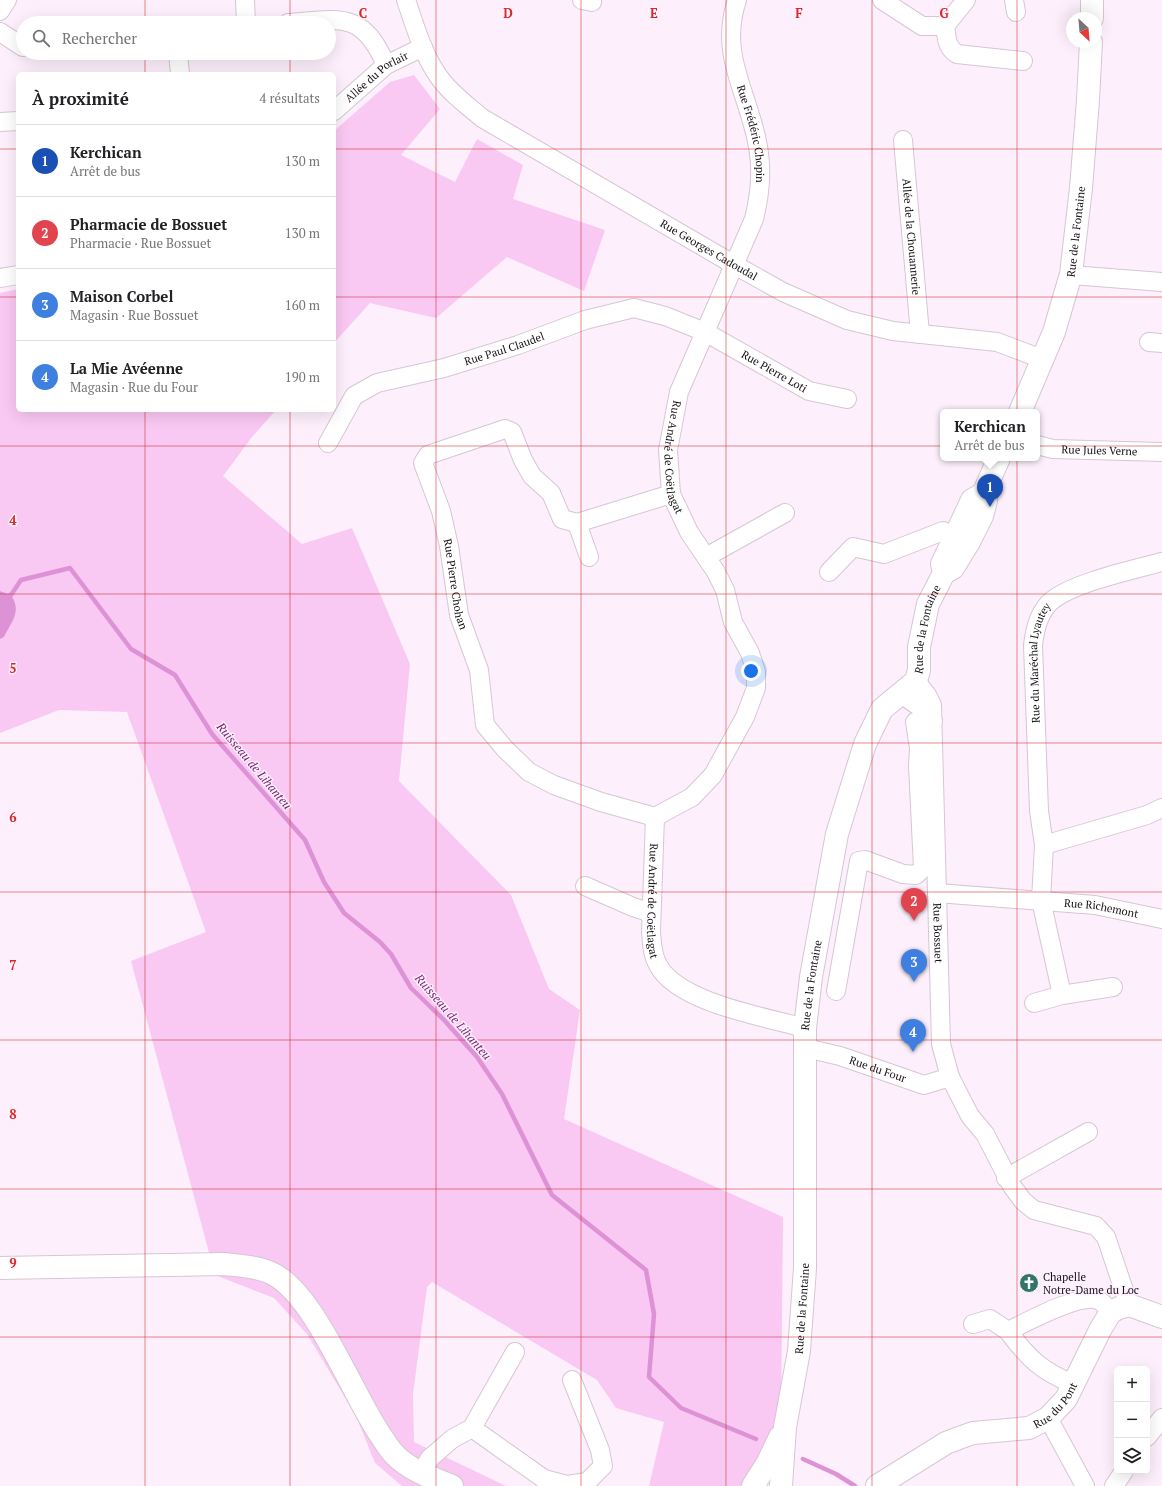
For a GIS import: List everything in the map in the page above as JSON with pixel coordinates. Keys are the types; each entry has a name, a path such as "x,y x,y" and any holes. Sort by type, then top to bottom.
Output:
{"main road":[{"path":"1092,0 1092,12"},
{"name":"Rue de la Fontaine","path":"1021,409 1062,310 1071,276 1081,188 1091,48"},
{"name":"Rue de la Fontaine","path":"781,1486 785,1427 799,1351 805,1268 806,1038 811,977 837,834 865,744 882,709 909,688 919,670 920,647 928,604 944,573 954,568 962,538 982,516 986,501 982,494 998,461"},
{"path":"0,1268 225,1264 251,1267 275,1275 297,1293 314,1316 370,1420 393,1454 409,1467 452,1486"},
{"path":"1120,1309 1162,1317"},
{"name":"Rue du Pont","path":"877,1486 946,1443 973,1433 1029,1428 1048,1418 1066,1399 1101,1328 1120,1309"},
{"name":"Rue de la Fontaine","path":"753,1486 767,1464 785,1427"}],"street":[{"path":"0,11 6,0"},
{"path":"245,0 246,16"},
{"name":"Rue Georges Cadoudal","path":"406,0 423,47 438,77 453,94 482,118 733,264 783,292 847,320 893,331 997,342 1042,359"},
{"path":"582,0 592,2 592,0"},
{"name":"Rue Frédéric Chopin","path":"733,264 754,219 760,193 761,170 754,126 734,70 731,35 732,14 737,0"},
{"path":"882,0 922,26 945,26"},
{"path":"966,0 945,26 947,42 951,50 957,54 1023,61"},
{"path":"336,19 355,24 368,34 378,47 386,65"},
{"path":"0,32 16,42"},
{"name":"Allée du Porlair","path":"336,109 386,65 423,47"},
{"path":"179,60 180,72"},
{"path":"0,122 16,121"},
{"name":"Allée de la Chouannerie","path":"903,140 920,334"},
{"name":"Rue André de Coëtlagat","path":"733,264 679,392 668,450 671,494 690,532 725,590 733,622 750,653 756,672 756,688 745,717 713,774 692,797 655,817 651,913 653,950 658,965 667,978 687,992 706,1001 806,1038"},
{"path":"0,278 16,275"},
{"path":"1071,276 1162,282"},
{"name":"Rue Paul Claudel","path":"328,443 354,396 377,382 444,368 518,346 585,320 634,308 665,316 705,332"},
{"name":"Rue Pierre Loti","path":"705,332 808,391 847,399"},
{"name":"Rue Pierre Chohan","path":"577,523 562,519 552,493 532,476 523,460 512,432 505,429 428,455 423,463 440,511 449,546 459,615 479,670 485,725 505,749 529,772 554,785 601,802 655,817"},
{"name":"Rue Jules Verne","path":"1040,446 1053,449 1162,452"},
{"path":"589,557 577,523 671,494"},
{"path":"706,557 784,513"},
{"path":"830,572 853,547 884,554 943,531 962,538"},
{"name":"Rue du Maréchal Lyautey","path":"1041,900 1044,845 1039,811 1033,646 1036,623 1049,603 1072,588 1162,562"},
{"name":"Rue Bossuet","path":"909,688 921,708 933,720 941,1044 950,1077 970,1116 985,1134 989,1153 1023,1201 1034,1210 1096,1226 1106,1237 1120,1309"},
{"path":"836,991 859,861 865,860 903,874 916,875 923,868 918,766 919,748 915,722"},
{"path":"1044,845 1147,815 1162,808"},
{"path":"585,886 633,907 651,913"},
{"name":"Rue Richemont","path":"938,893 1095,905 1162,919"},
{"path":"1041,900 1062,996"},
{"path":"1034,1003 1062,996 1113,987"},
{"name":"Rue du Four","path":"806,1038 836,1055 924,1085 950,1077"},
{"path":"1006,1178 1088,1132"},
{"path":"1008,1331 1061,1307 1090,1298 1099,1300 1120,1309"},
{"path":"973,1324 990,1319 1008,1331 1033,1362 1058,1378 1074,1384"},
{"path":"421,1473 430,1458 446,1443 472,1428 515,1352"},
{"path":"472,1428 544,1479 568,1485 587,1482 603,1466 600,1450 572,1380"},
{"path":"1048,1418 1085,1486"},
{"path":"1150,1433 1162,1418"},
{"path":"1114,1486 1122,1474"}],"shaded area":[{"path":"414,75 440,109 401,155 455,182 477,139 523,165 513,199 605,230 584,291 507,257 436,318 370,303 336,341 336,129 390,82"},
{"path":"16,289 16,412 274,412 252,437 223,476 302,544 352,528 410,664 399,781 511,895 549,989 580,1010 564,1119 783,1217 781,1413 765,1452 740,1486 649,1486 664,1422 616,1408 597,1380 432,1282 427,1287 413,1394 414,1442 506,1486 402,1486 375,1463 356,1416 307,1334 274,1298 215,1275 131,961 206,932 127,712 59,710 0,733 0,639 4,637 16,612 11,595 0,591 0,293"},
{"path":"0,591 11,595 16,606 16,612 4,637 0,639"}],"waterway":[{"name":"Ruisseau de Lihanteu","path":"0,599 11,595 21,580 70,568 131,649 175,675 212,734 305,840 324,882 344,913 380,942 391,954 411,988 444,1020 477,1057 502,1094 552,1195 646,1270 654,1314 649,1377 681,1408 756,1439"},
{"name":"Ruisseau de Lihanteu","path":"803,1459 836,1474 855,1486"}],"place":[{"name":"Kerchican","path":"990,507"},
{"name":"Pharmacie de Bossuet","path":"914,921"},
{"name":"Maison Corbel","path":"914,982"},
{"name":"La Mie Avéenne","path":"913,1052"},
{"name":"Chapelle Notre-Dame du Loc","path":"1029,1283"}]}
